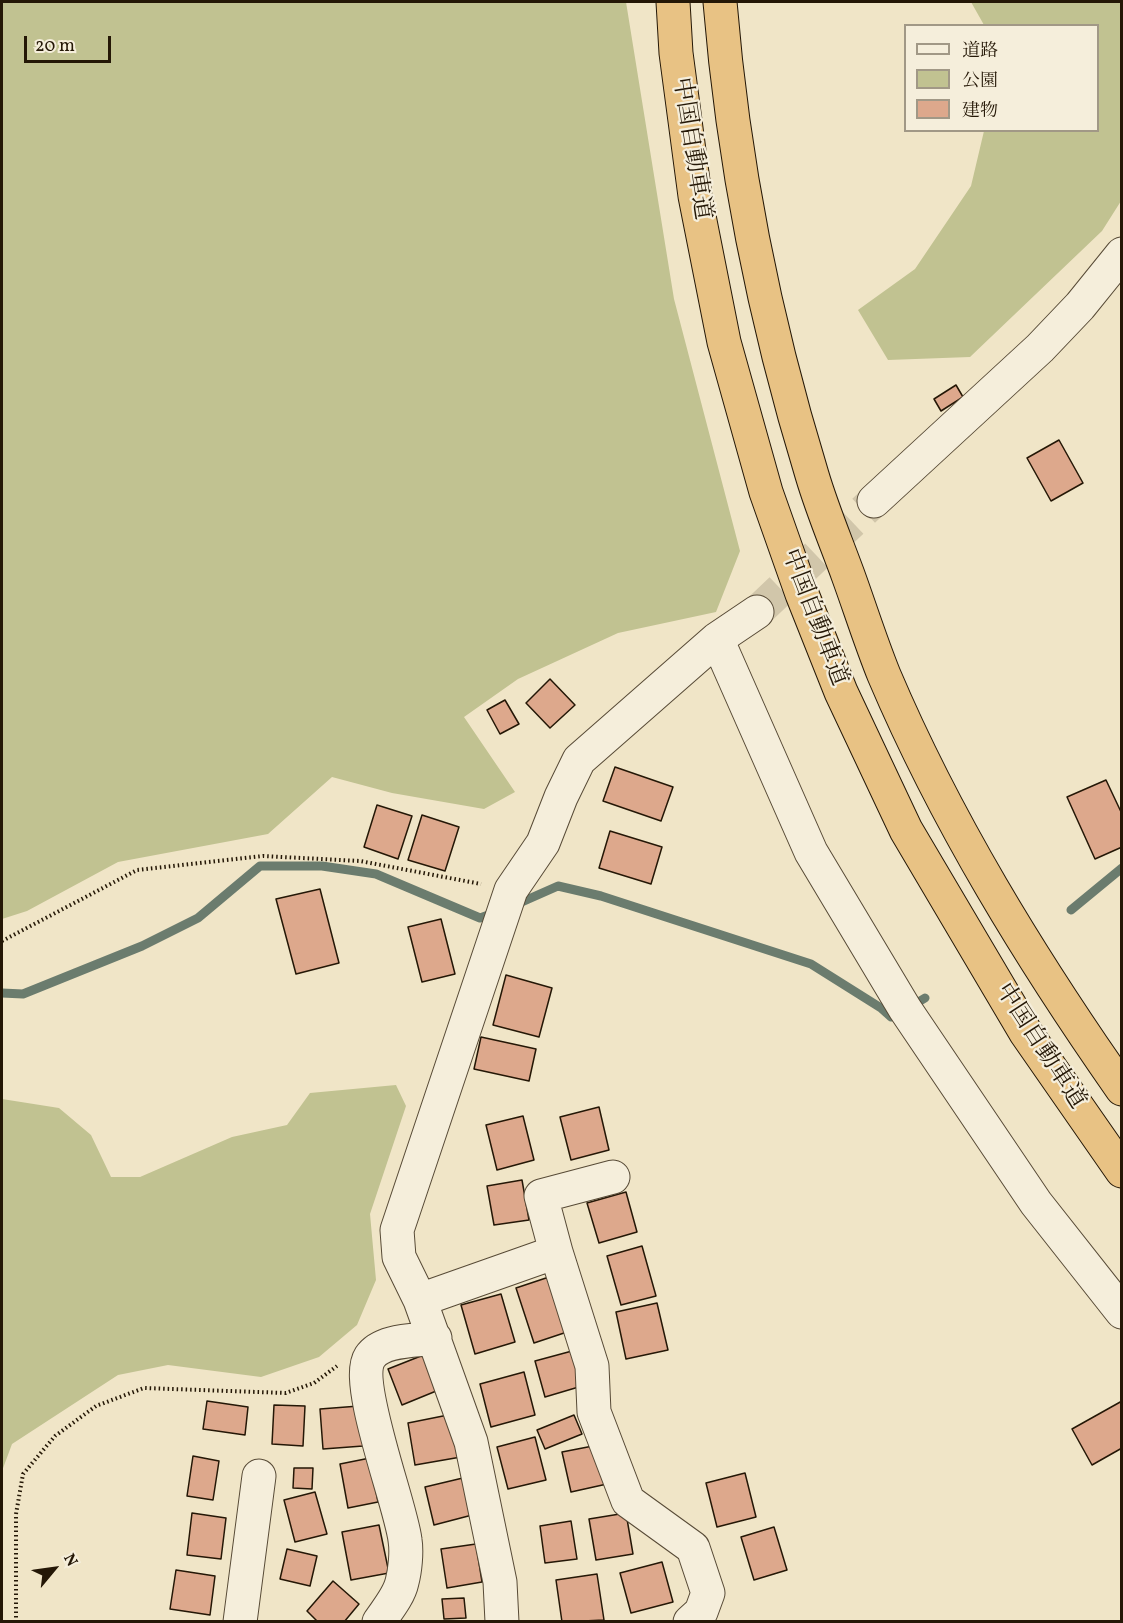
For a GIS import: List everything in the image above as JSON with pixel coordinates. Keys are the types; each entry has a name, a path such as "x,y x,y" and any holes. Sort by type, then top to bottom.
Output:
{"highway":[{"name":"中国自動車道","path":"673,2 676,53 695,196 724,342 766,492 807,605 841,692 906,830 1026,1033 1122,1171"},
{"name":"中国自動車道","path":"720,2 743,187 772,327 812,477 884,674 945,803 996,893 1068,1011 1122,1089"}],"street":[{"path":"874,501 1040,348 1080,306 1122,254"},
{"path":"502,1622 501,1582 471,1442 435,1338 399,1257 398,1230 511,890 543,843 579,760 717,639 757,612"},
{"path":"717,639 816,862 906,1009 1030,1193 1122,1312"},
{"path":"613,1177 541,1196 592,1366 594,1412 628,1501 693,1548 708,1593 700,1612 690,1622"},
{"path":"420,1300 556,1252"},
{"path":"379,1622 391,1605 402,1582 405,1541 370,1403 365,1374 370,1357 384,1345 435,1338"},
{"path":"240,1622 259,1476"}],"path":[{"path":"2,941 137,870 263,856 360,861 511,890"},
{"path":"16,1622 16,1514 23,1474 55,1436 96,1406 144,1388 286,1393 314,1383 341,1363"}],"green space":[{"path":"2,2 626,2 674,299 740,551 716,612 618,633 518,679 464,717 515,792 484,809 392,793 332,777 268,834 118,862 27,911 2,919"},
{"path":"971,2 1121,2 1121,201 1102,231 970,357 888,360 858,310 915,269 971,186 984,132 1099,132 1099,24 983,24"},
{"path":"396,1085 406,1106 370,1214 376,1280 357,1325 319,1357 261,1377 168,1365 118,1375 12,1444 2,1471 2,1099 59,1108 91,1135 111,1177 140,1177 232,1137 287,1125 310,1093"}],"building":[{"path":"956,385 963,397 941,411 934,399"},
{"path":"1059,440 1083,483 1051,501 1027,458"},
{"path":"550,679 575,705 550,728 526,703"},
{"path":"505,700 519,724 500,734 487,710"},
{"path":"615,767 673,787 661,821 603,801"},
{"path":"1106,780 1122,814 1122,847 1095,859 1067,797"},
{"path":"377,805 412,816 398,859 364,847"},
{"path":"422,815 459,827 445,871 408,860"},
{"path":"610,831 662,847 651,884 599,868"},
{"path":"320,889 339,963 296,974 276,899"},
{"path":"441,919 455,974 422,982 408,927"},
{"path":"506,975 552,988 539,1037 493,1025"},
{"path":"481,1037 536,1049 529,1081 474,1069"},
{"path":"599,1107 609,1150 571,1160 560,1117"},
{"path":"523,1116 534,1160 497,1170 486,1125"},
{"path":"522,1180 529,1220 494,1225 487,1186"},
{"path":"626,1192 637,1232 599,1243 587,1203"},
{"path":"642,1246 656,1296 621,1305 607,1256"},
{"path":"552,1276 570,1331 534,1343 516,1288"},
{"path":"501,1294 515,1342 475,1354 461,1305"},
{"path":"657,1303 668,1350 626,1359 616,1312"},
{"path":"572,1351 582,1386 545,1397 535,1361"},
{"path":"431,1352 446,1387 402,1405 388,1369"},
{"path":"524,1372 535,1415 491,1427 480,1384"},
{"path":"207,1401 248,1407 245,1435 203,1429"},
{"path":"1122,1401 1122,1448 1092,1465 1072,1429"},
{"path":"274,1405 305,1406 303,1446 272,1444"},
{"path":"359,1406 363,1446 323,1449 320,1409"},
{"path":"453,1414 461,1457 415,1465 408,1423"},
{"path":"574,1415 582,1434 545,1449 537,1430"},
{"path":"535,1437 546,1480 508,1489 497,1447"},
{"path":"598,1445 607,1484 571,1492 562,1452"},
{"path":"193,1456 219,1461 213,1500 187,1496"},
{"path":"370,1458 378,1502 348,1508 340,1464"},
{"path":"294,1468 313,1468 312,1489 293,1488"},
{"path":"745,1473 756,1517 717,1527 706,1483"},
{"path":"467,1477 476,1514 434,1525 425,1487"},
{"path":"315,1492 327,1534 295,1542 284,1500"},
{"path":"192,1513 226,1518 221,1559 187,1555"},
{"path":"626,1513 633,1554 596,1560 589,1519"},
{"path":"571,1521 577,1559 545,1563 540,1526"},
{"path":"379,1525 389,1573 351,1580 342,1532"},
{"path":"774,1527 787,1570 754,1580 741,1537"},
{"path":"476,1544 482,1582 447,1588 441,1549"},
{"path":"287,1549 317,1556 310,1586 280,1579"},
{"path":"662,1562 673,1602 631,1613 620,1573"},
{"path":"176,1570 215,1576 210,1615 170,1609"},
{"path":"597,1574 604,1620 562,1622 556,1580"},
{"path":"333,1581 359,1604 344,1622 318,1622 307,1611"},
{"path":"464,1598 466,1618 444,1619 442,1599"}],"waterway":[{"path":"2,993 23,994 142,946 198,918 260,866 322,866 376,874 480,918 494,913"},
{"path":"1071,910 1122,868"},
{"path":"515,905 558,886 601,896 811,964 881,1008 891,1017 898,1013"},
{"path":"910,1007 925,998"}],"tunnel":[{"path":"757,612 874,501"}]}
